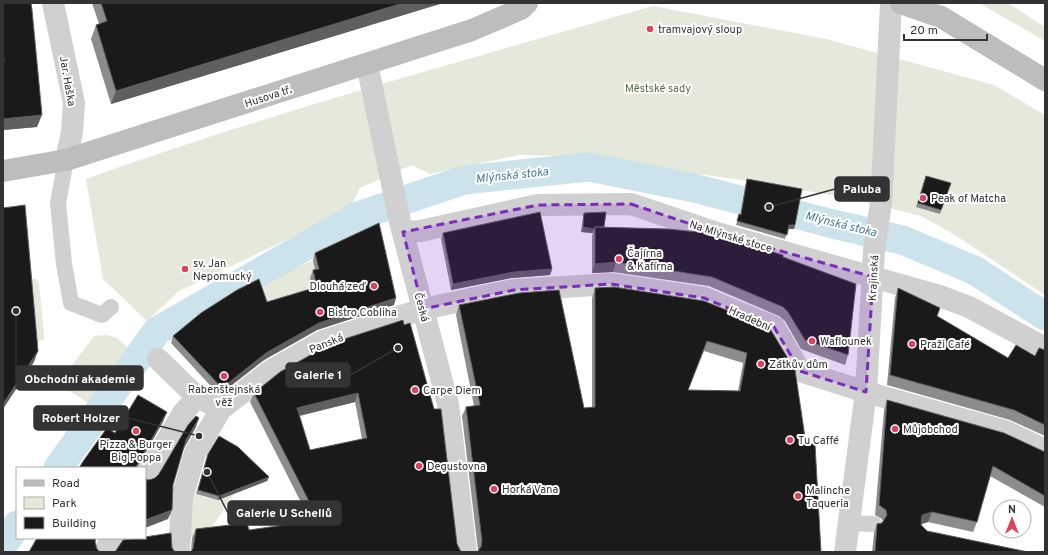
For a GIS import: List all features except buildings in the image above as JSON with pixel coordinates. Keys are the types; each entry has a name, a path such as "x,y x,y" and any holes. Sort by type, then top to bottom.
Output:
{"street":[{"name":"Jar. Haška","path":"53,3 74,103 72,132 66,160"},
{"name":"Husova tř.","path":"3,171 66,160 472,30 524,5 542,3"},
{"name":"Krajinská","path":"845,552 866,392 874,250 880,203 891,3"},
{"path":"901,3 941,17 1045,80"},
{"name":"Česká","path":"367,64 402,227 448,404 466,552"},
{"name":"Na Mlýnské stoce","path":"402,227 420,231 538,205 631,204 717,233 940,296 969,307 1045,348"},
{"name":"Hradební","path":"423,310 514,290 611,284 704,298 774,327 800,371 866,392 1005,431 1045,450"},
{"name":"Panská","path":"179,552 182,498 195,453 221,410 270,371 323,341 423,310"},
{"path":"158,359 197,397 221,410"},
{"path":"146,475 183,413 197,397"},
{"path":"104,552 111,539"}],"lane":[{"path":"66,160 58,203 64,264 71,304 102,315 112,307"},
{"path":"849,523 874,524"}],"highlighted area":[{"path":"631,204 717,233 873,277 866,392 800,371 774,327 704,298 611,284 514,290 423,309 403,232 538,205"}],"green space":[{"path":"979,3 1008,3 1045,27 1045,41"},
{"name":"Městské sady","path":"653,6 826,39 994,85 1045,115 1045,295 955,235 921,216 854,199 743,180 565,156 520,155 430,174 412,165 360,188 349,210 179,291 147,321 103,279 86,179 226,131 297,109"},
{"path":"313,260 316,276 314,294 265,310 256,286"},
{"path":"26,278 36,279 39,283 44,334 44,339 32,344"},
{"path":"107,335 117,338 127,347 90,404 58,384 94,336"},
{"path":"190,493 208,498 234,494 206,536 185,538"}],"waterway":[{"name":"Mlýnská stoka","path":"59,467 157,331 358,216 464,180 589,167 694,188 833,224 902,240 974,270 1045,316"},
{"name":"Mlýnská stoka","path":"3,545 16,526"}],"place":[{"name":"tramvajový sloup","path":"650,29"},
{"name":"Peak of Matcha","path":"923,198"},
{"name":"Paluba","path":"769,207"},
{"name":"Čajírna & Kafírna","path":"619,259"},
{"name":"sv. Jan Nepomucký","path":"185,269"},
{"name":"Dlouhá zeď","path":"374,286"},
{"name":"Obchodní akademie","path":"16,311"},
{"name":"Bistro Cobliha","path":"320,312"},
{"name":"Waflounek","path":"812,341"},
{"name":"Praži Café","path":"912,344"},
{"name":"Galerie 1","path":"398,348"},
{"name":"Zátkův dům","path":"761,364"},
{"name":"Rabenštejnská věž","path":"224,376"},
{"name":"Carpe Diem","path":"415,390"},
{"name":"Můjobchod","path":"895,429"},
{"name":"Pizza & Burger Big Poppa","path":"136,431"},
{"name":"Robert Holzer","path":"199,436"},
{"name":"Tu Caffé","path":"790,440"},
{"name":"Degustovna","path":"419,466"},
{"name":"Galerie U Schellů","path":"207,472"},
{"name":"Horká Vana","path":"494,489"},
{"name":"Malinche Taqueria","path":"798,496"}]}
